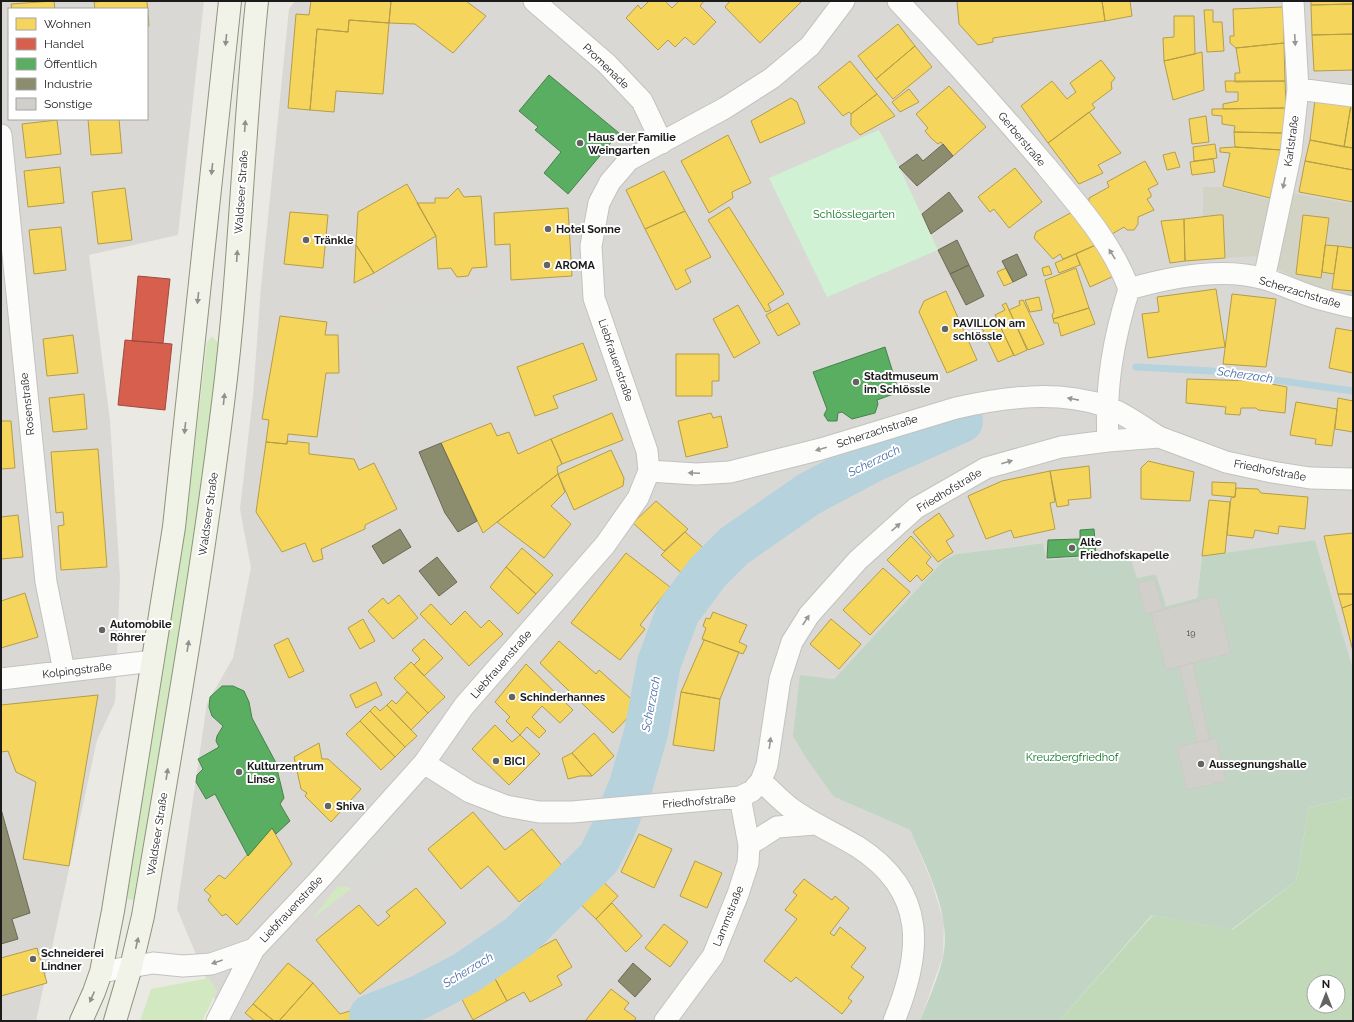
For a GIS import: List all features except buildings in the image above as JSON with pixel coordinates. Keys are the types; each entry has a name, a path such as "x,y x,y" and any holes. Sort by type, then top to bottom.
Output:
{"main road":[{"path":"81,1021 101,972 113,911 174,527 230,1"},
{"name":"Waldseer Straße","path":"115,1021 131,967 143,916 200,576 224,402 234,295 256,1"}],"street":[{"name":"Promenade","path":"534,1 607,64 642,101 662,143"},
{"name":"Liebfrauenstraße","path":"217,1021 254,949 320,879 424,763 464,706 605,545 657,471 647,451 594,298 592,246 599,203 610,182 629,160 725,108 772,78 810,46 844,1"},
{"name":"Gerberstraße","path":"898,1 967,74 1034,152 1104,240 1122,270 1129,288"},
{"name":"Karlstraße","path":"1264,279 1291,152 1298,89 1293,1"},
{"path":"1298,89 1353,96"},
{"name":"Rosenstraße","path":"1,135 46,582 64,671"},
{"name":"Scherzachstraße","path":"1129,288 1158,280 1197,275 1232,275 1264,279 1320,299 1353,307"},
{"path":"1108,441 1106,406 1114,338 1129,288"},
{"name":"Scherzachstraße","path":"657,471 696,474 730,472 821,449 924,416 978,403 1026,397 1056,396 1106,406 1158,437"},
{"name":"Friedhofstraße","path":"424,763 470,792 506,806 539,812 572,812 740,797 752,791 761,781 767,766 780,679 792,642 809,615 858,560 916,508 986,468 1052,449 1108,441 1158,437 1226,462 1272,472 1310,478 1353,479"},
{"name":"Kolpingstraße","path":"1,679 153,661"},
{"path":"761,781 791,808 815,824 859,848 876,861 894,880 907,900 914,925 913,961 910,980 894,1021"},
{"name":"Lammstraße","path":"665,1021 713,956 738,894 748,863 749,845 740,797"},
{"path":"749,845 776,827 815,824"},
{"name":"Liebfrauenstraße","path":"101,972 153,963 183,966 211,964 254,949"}],"shaded area":[{"path":"1,1 204,1 178,235 89,255 110,421 120,578 115,702 97,740 36,1021 1,1021"},
{"path":"295,1 1353,1 1353,669 1315,540 1202,556 1197,598 1165,606 1156,574 1137,578 1109,552 1099,553 1099,556 1045,560 1042,543 956,554 944,560 834,679 800,676 834,797 910,830 932,883 944,922 943,956 920,1021 224,1021 177,909 207,703 233,658 251,568 240,509 253,396 261,287 289,9"},
{"path":"1203,187 1222,187 1270,200 1258,256 1225,258 1223,215 1203,216"},
{"path":"1291,193 1353,204 1353,301 1317,289 1277,269"},
{"path":"567,290 581,337 503,363 519,410 438,439 426,425 398,443 420,504 406,510 379,455 359,455 363,375 351,315 488,293"},
{"path":"1032,383 1056,384 1056,396 956,408 953,392 979,387"},
{"path":"1049,429 1052,449 916,508 827,595 817,572 847,537 902,489 979,446"},
{"path":"809,434 821,449 823,476 788,484 788,469 770,473 771,488 754,492 750,467 730,472 736,452"},
{"path":"1112,471 1137,481 1142,522 1119,509 1098,522 1093,482"},
{"path":"1143,500 1207,504 1201,554 1171,558 1172,531 1147,529"},
{"path":"271,645 288,681 303,675 323,711 313,719 298,716 275,726 261,699 247,655"},
{"path":"373,821 414,825 363,886 320,879"},
{"path":"879,836 888,841 907,861 919,878 928,897 934,922 933,961 930,973 910,980 914,925 859,848"}],"green space":[{"name":"Schlösslegarten","path":"879,130 899,167 938,250 827,297 769,178"},
{"path":"212,336 219,344 196,532 134,900 127,899 185,528 207,342"},
{"name":"Kreuzbergfriedhof","path":"1315,540 1353,669 1353,797 1309,808 1296,881 1231,930 1152,915 1059,1021 920,1021 941,965 945,941 944,924 936,892 910,830 834,797 806,758 793,736 800,675 834,679 944,560 956,554 1043,543 1046,560 1099,556 1099,553 1128,550 1137,578 1156,574 1166,606 1197,598 1202,556"},
{"path":"1353,797 1353,1021 1059,1021 1153,915 1232,930 1296,881 1309,808"},
{"path":"338,886 352,888 312,919"},
{"path":"209,978 217,991 202,1021 140,1021 151,989"}],"waterway":[{"name":"Scherzach","path":"1136,367 1212,371 1353,391"},
{"name":"Scherzach","path":"371,1016 420,997 466,973 520,936 599,858 613,830 631,785 646,733 659,663 678,612 708,572 734,546 809,494 871,461 961,421"}],"place":[{"name":"Haus der Familie Weingarten","path":"580,143"},
{"name":"Hotel Sonne","path":"548,229"},
{"name":"Tränkle","path":"306,240"},
{"name":"AROMA","path":"547,265"},
{"name":"PAVILLON am schlössle","path":"945,329"},
{"name":"Stadtmuseum im Schlössle","path":"856,382"},
{"name":"Alte Friedhofskapelle","path":"1072,548"},
{"name":"Automobile Röhrer","path":"102,630"},
{"name":"Schinderhannes","path":"512,697"},
{"name":"BICI","path":"496,761"},
{"name":"Aussegnungshalle","path":"1201,764"},
{"name":"Kulturzentrum Linse","path":"239,772"},
{"name":"Shiva","path":"328,806"},
{"name":"Schneiderei Lindner","path":"33,959"}]}
